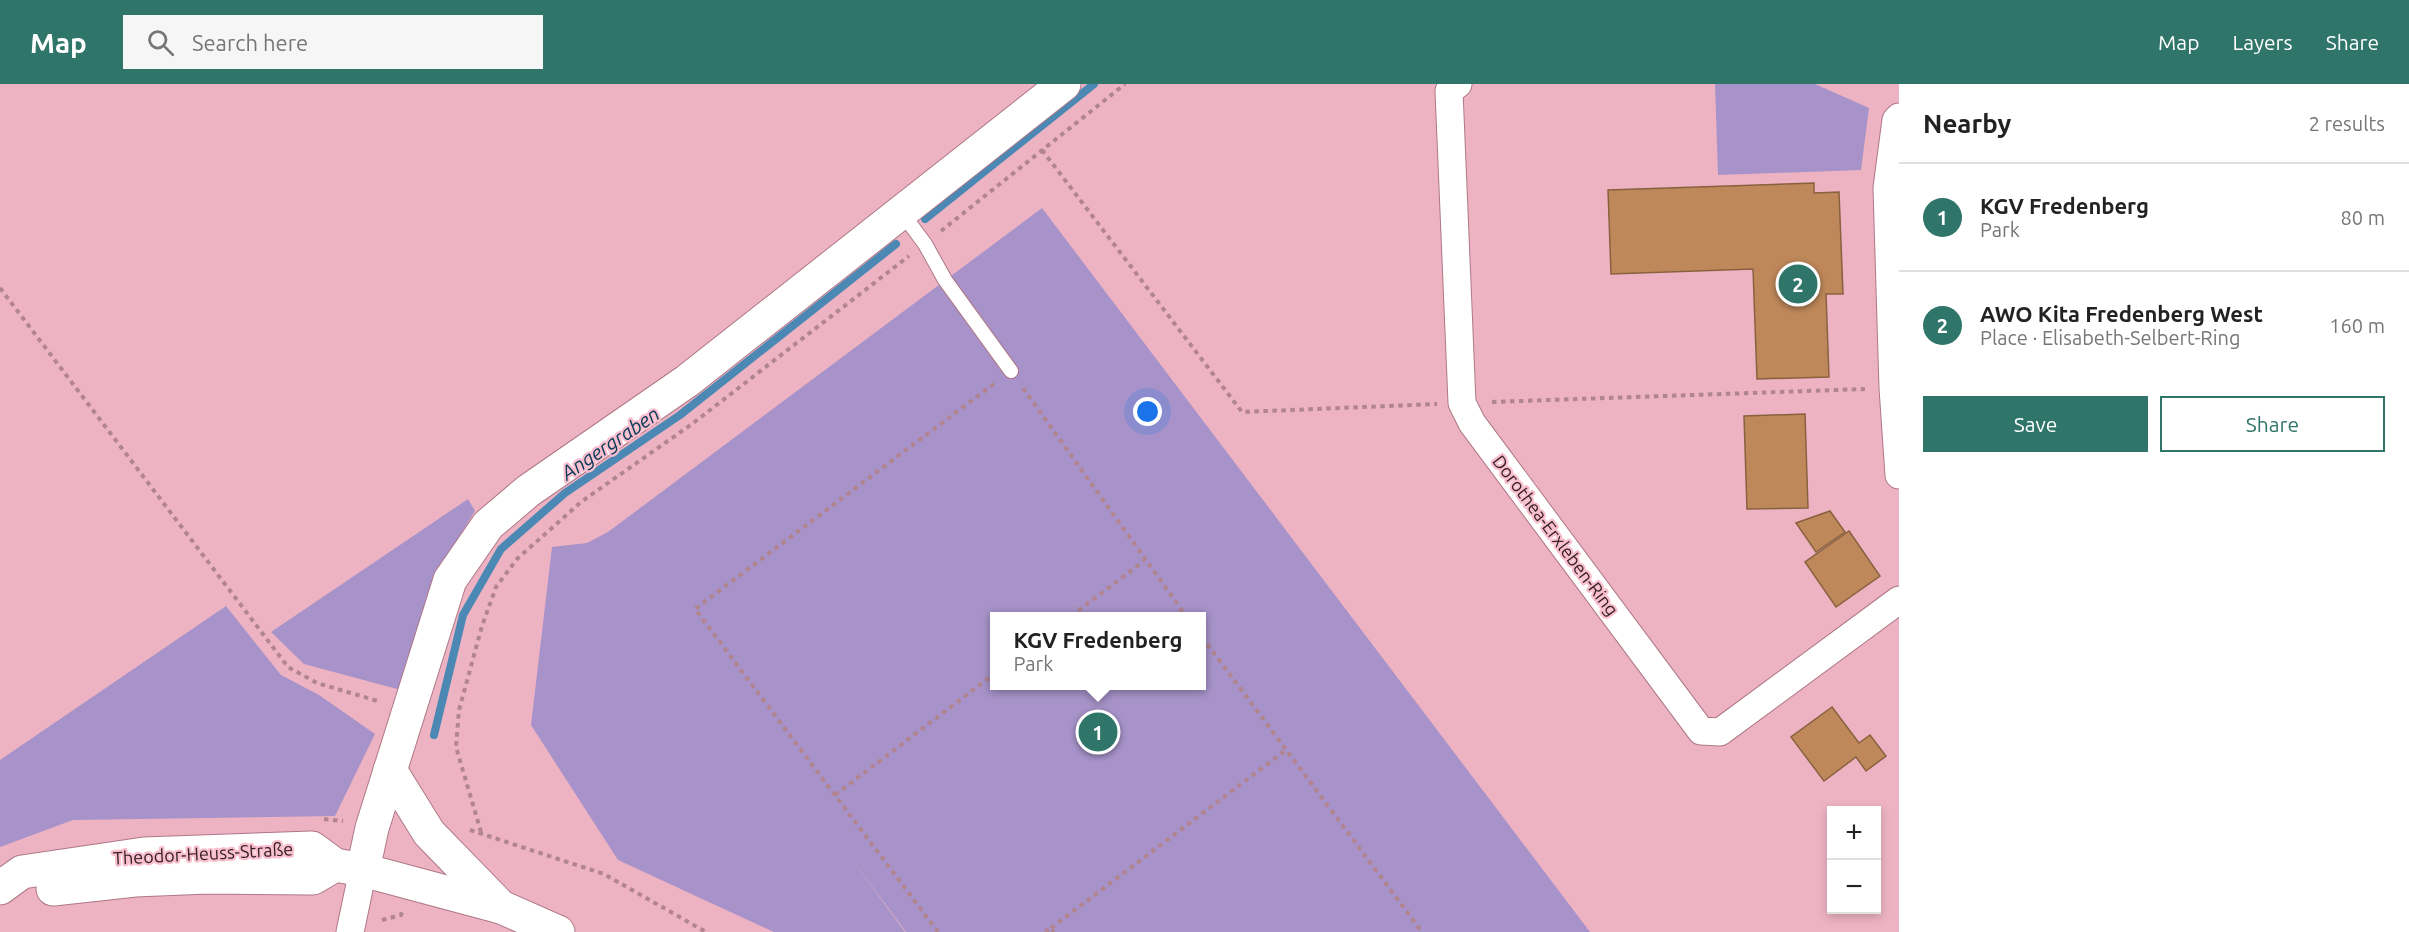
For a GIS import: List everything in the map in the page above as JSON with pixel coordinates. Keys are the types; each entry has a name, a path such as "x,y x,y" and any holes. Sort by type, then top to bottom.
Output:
{"street":[{"path":"350,932 349,867 390,770 450,580 488,525 528,491 687,381 1064,84"},
{"name":"Dorothea-Erxleben-Ring","path":"1458,84 1449,91 1462,403 1472,423 1701,731 1720,732 1899,600"},
{"path":"1899,117 1896,120 1887,188 1893,388 1899,475"},
{"path":"390,770 429,833 501,907"},
{"path":"349,867 501,907 558,932"},
{"name":"Theodor-Heuss-Straße","path":"0,888 28,893 75,885 146,879 313,878 349,867"}],"lane":[{"path":"902,213 925,244 945,280 1011,371"}],"path":[{"path":"706,932 604,874 481,832 456,747 459,710 482,626 496,587 517,559 580,502 692,424 925,244 1125,84"},
{"path":"1042,150 1242,412 1893,388"},
{"path":"0,288 288,667 317,683 408,710"},
{"path":"938,932 695,609 1011,371 1144,561 1183,612"},
{"path":"1076,612 1144,561"},
{"path":"1206,642 1422,932"},
{"path":"835,795 990,677"},
{"path":"1045,932 1052,930 1286,750"}],"shaded area":[{"path":"1715,84 1815,84 1869,108 1861,170 1718,175"},
{"path":"1042,208 1590,932 906,932 848,854 905,932 774,932 618,860 531,725 552,547 587,543 608,532"},
{"path":"468,499 475,511 432,581 401,690 304,664 271,632"},
{"path":"226,606 281,675 319,695 375,734 335,816 73,820 0,847 0,760"}],"building":[{"path":"1814,183 1814,193 1839,192 1843,294 1826,294 1829,377 1757,379 1753,269 1611,274 1608,190"},
{"path":"1805,414 1808,508 1747,509 1744,416"},
{"path":"1830,511 1845,532 1816,552 1796,523"},
{"path":"1849,531 1880,576 1836,607 1805,562"},
{"path":"1832,707 1859,743 1870,735 1886,756 1866,771 1856,757 1824,781 1791,737"}],"waterway":[{"name":"Angergraben","path":"925,219 1094,84"},
{"name":"Angergraben","path":"434,735 463,615 501,549 565,493 680,415 896,244"}],"place":[{"name":"AWO Kita Fredenberg West","path":"1798,284"},
{"name":"KGV Fredenberg","path":"1098,732"}]}
